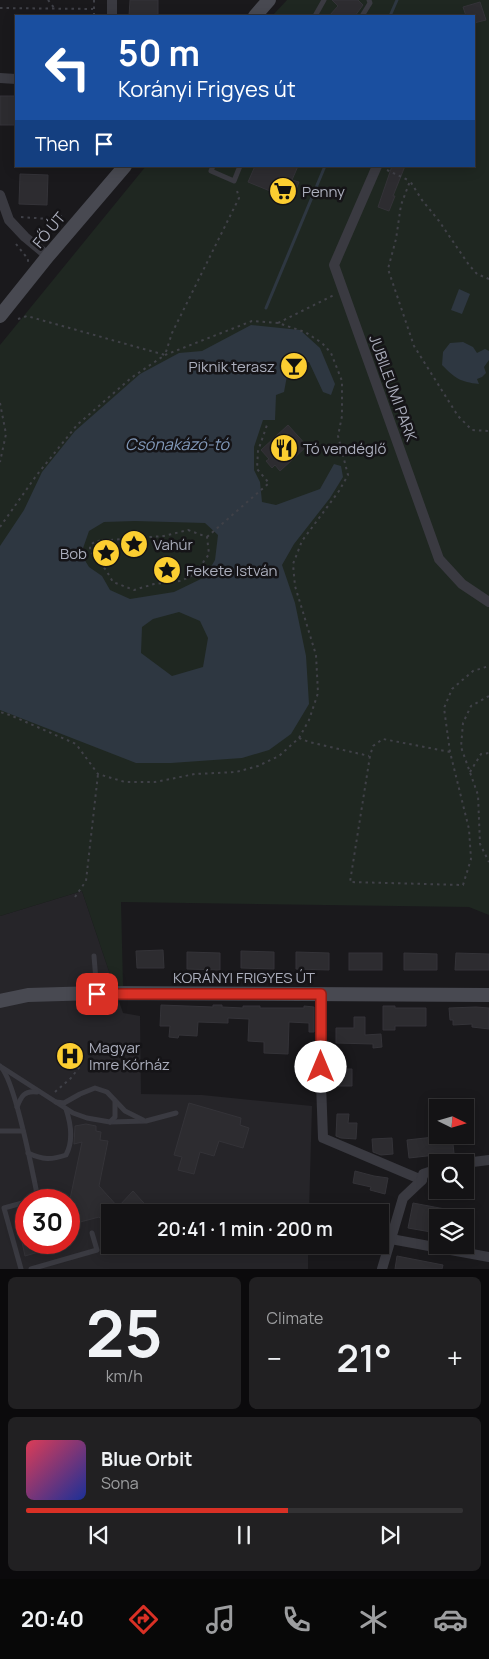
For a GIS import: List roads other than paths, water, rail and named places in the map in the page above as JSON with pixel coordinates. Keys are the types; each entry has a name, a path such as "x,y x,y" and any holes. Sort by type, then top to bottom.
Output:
{"main road":[{"path":"256,15 269,0"},
{"name":"FŐ ÚT","path":"0,316 48,256 124,167"},
{"name":"KORÁNYI FRIGYES ÚT","path":"0,1001 28,995 97,994 489,995"}],"street":[{"path":"112,0 112,15"},
{"path":"0,78 15,79"},
{"name":"JUBILEUMI PARK","path":"382,168 334,265 438,559 462,584 489,602"},
{"path":"0,195 9,218 25,237 48,256"},
{"path":"321,994 323,1138 422,1180"},
{"path":"474,1162 489,1160"},
{"path":"382,1269 402,1198 422,1180 423,1174 429,1172"},
{"path":"390,1239 489,1257"}],"lane":[{"path":"316,15 324,0"},
{"path":"363,15 370,3 369,0"},
{"path":"213,167 211,171 234,181 240,167"},
{"path":"94,956 97,994"},
{"path":"1,1067 72,1113 87,1118 110,1122 146,1121 176,1113"},
{"path":"1,1067 10,1084 36,1189"},
{"path":"54,1101 64,1103 95,1088 107,1092 125,1111 146,1121"},
{"path":"16,1107 22,1095 30,1091 40,1092"},
{"path":"110,1122 115,1117 115,1102"},
{"path":"28,1153 53,1160 66,1155 71,1146 71,1139 66,1109"},
{"path":"0,1131 23,1132"},
{"path":"15,1205 4,1208 15,1247"},
{"path":"31,1269 97,1250 92,1233"},
{"path":"17,1254 21,1269"}],"water":[{"path":"459,289 470,294 462,314 451,310"},
{"name":"Csónakázó-tó","path":"251,325 300,330 320,348 335,384 331,395 323,392 309,362 289,365 284,392 276,395 275,420 263,420 254,447 254,470 260,482 262,502 276,505 320,489 334,464 341,466 343,477 330,498 294,544 282,565 295,603 306,656 309,704 291,734 269,750 242,758 171,763 136,763 0,710 0,546 24,510 42,472 75,431 140,374 179,353 202,351","holes":["104,522 205,523 218,535 215,560 205,577 174,592 130,599 110,590 102,576 89,567 81,554 89,531","179,612 200,621 208,638 203,667 172,676 141,653 142,627 153,619"]},
{"path":"463,342 473,347 477,353 485,349 489,351 489,360 484,367 486,373 477,379 479,384 458,379 442,365 443,352 450,343"}],"waterway":[{"path":"390,15 397,0"},
{"path":"266,308 325,167"}],"place":[{"name":"Penny","path":"283,191"},
{"name":"Piknik terasz","path":"294,366"},
{"name":"Tó vendéglő","path":"284,448"},
{"name":"Vahúr","path":"134,544"},
{"name":"Bob","path":"106,553"},
{"name":"Fekete István","path":"167,570"},
{"name":"Magyar Imre Kórház","path":"70,1056"}]}
